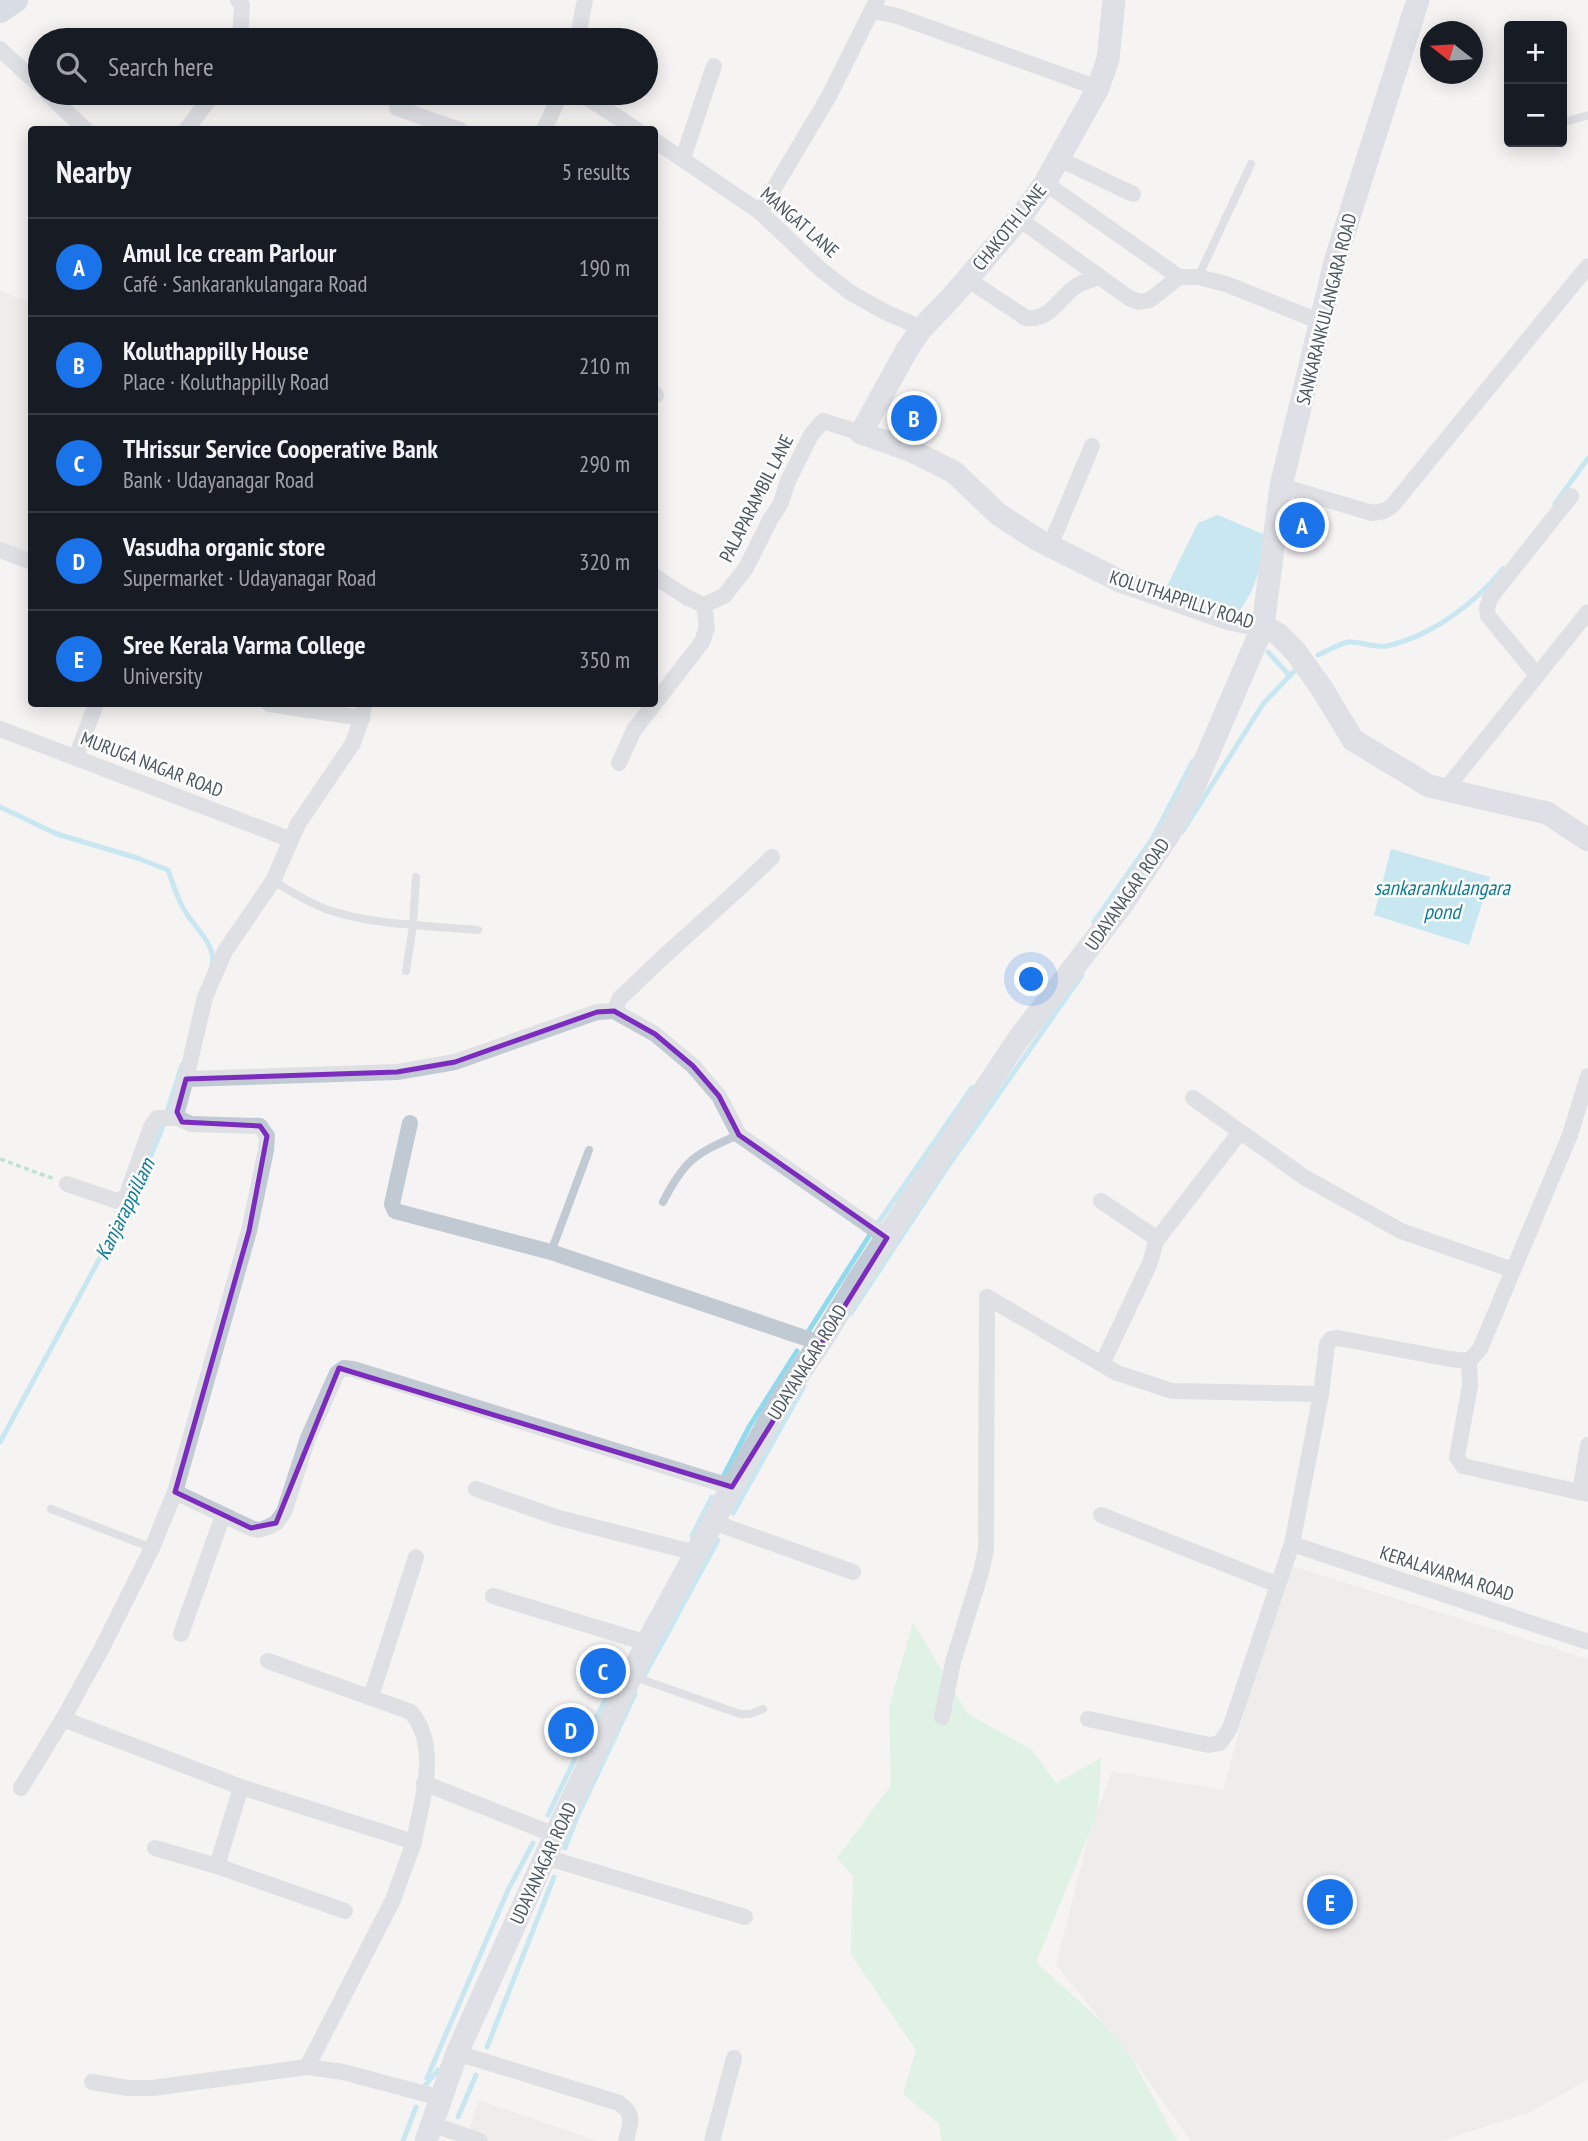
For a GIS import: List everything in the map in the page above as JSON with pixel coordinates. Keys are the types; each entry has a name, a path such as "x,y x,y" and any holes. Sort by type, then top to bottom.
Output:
{"main road":[{"path":"0,10 15,0"}],"street":[{"path":"239,0 242,5 243,28"},
{"path":"579,28 585,0"},
{"name":"CHAKOTH LANE","path":"861,433 922,328 1019,219 1045,183 1098,88 1108,59 1114,0"},
{"name":"SANKARANKULANGARA ROAD","path":"1263,626 1282,486 1336,258 1418,0"},
{"path":"760,212 830,96 876,5 897,16 1098,88"},
{"path":"0,49 28,75"},
{"path":"683,158 714,66"},
{"path":"60,105 82,126"},
{"path":"189,126 205,105"},
{"path":"546,126 555,105"},
{"path":"598,105 631,126"},
{"path":"397,108 449,126"},
{"name":"MANGAT LANE","path":"658,142 760,212 819,268 851,293 922,328"},
{"path":"1059,159 1133,194"},
{"path":"1045,183 1179,277 1198,277 1226,284 1321,323"},
{"path":"1019,219 1129,299 1139,302 1150,300 1179,277"},
{"path":"1282,486 1372,513 1392,506 1588,266"},
{"path":"967,279 1026,318 1036,319 1046,316 1077,286 1100,278"},
{"name":"PALAPARAMBIL LANE","path":"704,605 724,596 746,568 769,520 781,503 787,483 811,435 823,421 861,433"},
{"name":"KOLUTHAPPILLY ROAD","path":"861,433 912,452 954,472 998,514 1049,546 1120,581 1226,618 1263,626 1278,634 1295,651 1321,687 1353,740 1429,786 1547,813 1588,840"},
{"path":"1049,546 1092,446"},
{"path":"1537,675 1488,616 1487,608 1490,598 1571,496"},
{"path":"0,550 28,560"},
{"path":"658,579 704,605 707,627 702,642 658,699"},
{"path":"1445,790 1588,612"},
{"name":"UDAYANAGAR ROAD","path":"429,2133 457,2053 545,1857 647,1643 713,1522 783,1397 857,1282 1017,1041 1121,906 1169,834 1192,791 1263,626"},
{"path":"76,757 95,707"},
{"path":"67,1184 117,1202 126,1197 151,1127 177,1112 205,997 225,950 273,881 289,839 353,743 363,711 309,707"},
{"path":"619,763 634,730 652,707"},
{"name":"MURUGA NAGAR ROAD","path":"0,729 289,839"},
{"path":"614,1012 621,998 647,972 772,857"},
{"path":"186,1079 397,1072 455,1062 597,1012 614,1012 655,1034 693,1066 719,1097 739,1135 887,1238"},
{"path":"1588,1076 1570,1135 1480,1349 1469,1361 1471,1377 1457,1457 1463,1466 1584,1493 1588,1446"},
{"path":"1193,1098 1304,1178 1401,1231 1513,1270"},
{"path":"21,1788 102,1648 152,1548 175,1492 249,1231 266,1150 267,1136 260,1126 191,1124 169,1118"},
{"path":"410,1124 392,1204 395,1211 551,1252 820,1343"},
{"path":"1102,1364 1150,1263 1156,1241 1240,1132"},
{"path":"1101,1201 1153,1236 1156,1241"},
{"path":"942,1717 953,1662 986,1549 987,1297 1117,1373 1172,1391 1321,1394"},
{"path":"1088,1719 1209,1745 1220,1743 1230,1728 1292,1544 1321,1394 1325,1351 1331,1339 1469,1361"},
{"path":"175,1492 259,1530 276,1523 284,1511 308,1438 337,1373 344,1368 732,1488"},
{"path":"476,1489 559,1518 696,1553"},
{"path":"181,1634 222,1515"},
{"path":"1101,1516 1279,1585"},
{"path":"713,1522 853,1572"},
{"name":"KERALAVARMA ROAD","path":"1292,1544 1588,1642"},
{"path":"371,1697 416,1557"},
{"path":"493,1596 647,1643"},
{"path":"268,1661 411,1712 421,1724 426,1738 424,1783 414,1842 393,1900 307,2067"},
{"path":"63,1718 241,1787 414,1842"},
{"path":"424,1783 555,1836"},
{"path":"217,1866 241,1787"},
{"path":"155,1847 345,1911"},
{"path":"545,1857 745,1917"},
{"path":"457,2053 620,2103 629,2110 631,2118 625,2141"},
{"path":"712,2141 734,2058"},
{"path":"92,2082 128,2088 153,2088 307,2067 343,2072 441,2098"},
{"path":"429,2133 480,2141"}],"lane":[{"path":"1567,121 1588,115"},
{"path":"1198,277 1251,164"},
{"path":"406,971 416,877"},
{"path":"273,881 308,901 335,912 412,925 478,930"},
{"path":"663,1202 677,1174 686,1164 715,1145 739,1135"},
{"path":"551,1252 589,1150"},
{"path":"51,1509 152,1548"},
{"path":"632,1675 740,1714 750,1714 763,1709"}],"path":[{"path":"0,1159 67,1184"}],"highlighted area":[{"path":"614,1011 655,1034 693,1066 719,1096 739,1135 887,1238 732,1487 339,1368 276,1523 251,1528 175,1492 249,1231 267,1136 260,1126 182,1122 177,1112 186,1079 397,1072 455,1062 597,1012"}],"shaded area":[{"path":"0,291 28,302 28,559 0,548"},
{"path":"1285,1564 1588,1659 1588,2079 1531,2112 1441,2141 1191,2141 1130,2055 1056,1965 1088,1839 1112,1771 1223,1790"},
{"path":"478,2100 598,2141 466,2141"}],"green space":[{"path":"913,1622 967,1713 1032,1750 1056,1783 1101,1758 1098,1812 1036,1962 1103,2023 1130,2055 1177,2141 942,2141 939,2124 903,2094 916,2050 851,1954 853,1876 837,1858 891,1785 889,1707"}],"water":[{"path":"1218,515 1265,535 1256,578 1249,597 1235,617 1166,588 1198,523"},
{"name":"sankarankulangara pond","path":"1391,849 1490,877 1469,945 1374,915"}],"waterway":[{"path":"1555,504 1588,458"},
{"path":"1318,655 1348,642 1386,646 1419,635 1466,606 1503,569"},
{"path":"1268,652 1290,676"},
{"path":"1182,832 1263,704 1299,666"},
{"path":"1094,922 1153,838 1193,761"},
{"path":"0,807 57,834 168,870 182,906 208,943 213,958 212,965"},
{"path":"851,1313 946,1169 1082,975"},
{"name":"Kanjarappillam","path":"138,1187 161,1131 182,1065"},
{"path":"876,1226 972,1088"},
{"name":"Kanjarappillam","path":"0,1442 132,1199"},
{"path":"806,1335 873,1230"},
{"path":"721,1481 749,1427 797,1351"},
{"path":"733,1513 804,1386"},
{"path":"692,1536 712,1497"},
{"path":"644,1676 718,1540"},
{"path":"548,1815 619,1675"},
{"path":"565,1848 635,1694"},
{"path":"427,2078 508,1890 533,1843"},
{"path":"487,2047 554,1877"},
{"path":"423,2088 438,2070"},
{"path":"458,2117 476,2075"},
{"path":"403,2141 416,2107"}],"place":[{"name":"Koluthappilly House","path":"914,418"},
{"name":"Amul Ice cream Parlour","path":"1302,525"},
{"name":"THrissur Service Cooperative Bank","path":"603,1671"},
{"name":"Vasudha organic store","path":"571,1730"},
{"name":"Sree Kerala Varma College","path":"1330,1902"}]}
